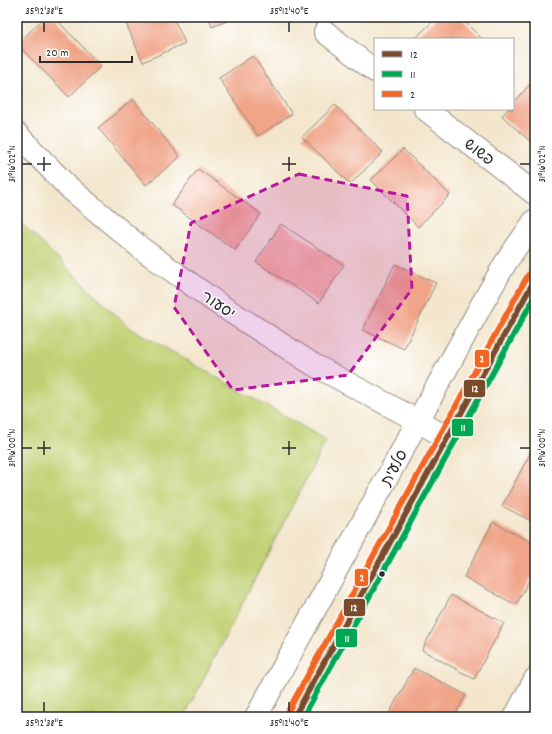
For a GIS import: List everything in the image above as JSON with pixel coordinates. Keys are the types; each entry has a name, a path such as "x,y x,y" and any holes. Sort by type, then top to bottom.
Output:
{"street":[{"path":"325,32 374,69"},
{"name":"פשוש","path":"426,110 535,194"},
{"name":"יסעור","path":"17,134 67,186 142,249 220,305 314,365 447,438"},
{"name":"סלעית","path":"262,715 418,421 506,262 535,220"},
{"name":"סלעית","path":"294,717 535,279"},
{"path":"515,717 535,679"}],"highlighted area":[{"path":"299,174 407,196 412,289 348,375 233,390 174,307 191,223"}],"green space":[{"path":"17,219 127,326 326,440 184,717 17,717"}],"building":[{"path":"45,17 54,17 101,66 69,97 17,44"},
{"path":"123,17 173,17 185,43 143,62"},
{"path":"208,17 237,17 212,27"},
{"path":"437,17 460,17 481,38 418,38 417,37"},
{"path":"253,56 292,114 258,136 219,78"},
{"path":"535,79 535,145 502,116 507,110 514,110 514,102"},
{"path":"133,99 180,157 146,185 98,128"},
{"path":"335,105 383,152 350,184 302,137"},
{"path":"403,149 450,195 418,227 371,180"},
{"path":"198,169 261,214 235,250 172,205"},
{"path":"281,224 344,265 319,303 256,262"},
{"path":"395,264 436,283 404,349 363,330"},
{"path":"531,452 535,454 535,523 502,506"},
{"path":"493,522 535,544 535,569 516,605 464,577"},
{"path":"451,595 504,623 474,679 422,650"},
{"path":"414,668 466,695 454,717 387,717"}],"transit line":[{"name":"2","path":"287,713 528,275"},
{"name":"12","path":"294,717 535,279"},
{"name":"11","path":"303,717 535,296"}]}
